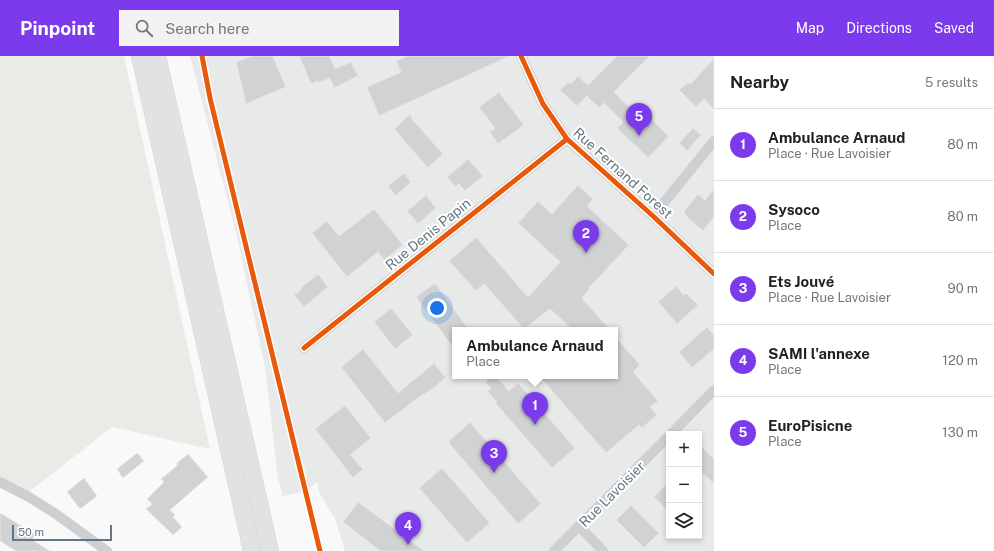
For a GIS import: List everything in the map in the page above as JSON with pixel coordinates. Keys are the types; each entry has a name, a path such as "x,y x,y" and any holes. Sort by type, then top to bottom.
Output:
{"highway":[{"path":"140,56 252,551"},
{"path":"157,56 270,551"}],"street":[{"name":"Rue Fernand Forest","path":"521,56 543,104 566,139 653,216 714,274"},
{"name":"Rue Denis Papin","path":"304,348 566,139"},
{"path":"653,216 714,141"},
{"name":"Rue Lavoisier","path":"674,431 714,390"},
{"name":"Rue Lavoisier","path":"554,551 666,439"},
{"path":"0,482 29,497 56,514 107,551"},
{"path":"580,526 604,551"}],"shaded area":[{"path":"0,56 124,56 210,449 112,427 25,495 0,482"},
{"path":"190,56 714,56 714,551 345,551 335,519 319,492 317,482 307,491 283,496 278,479 265,367 237,237"}],"building":[{"path":"252,56 273,56 286,87 246,104 236,62"},
{"path":"299,56 330,56 335,69 351,62 358,76 334,88 330,78 319,83 318,81 311,84"},
{"path":"407,56 510,56 379,116 367,87 401,72 396,61"},
{"path":"617,56 650,56 614,92 633,111 638,106 669,136 648,158 617,128 623,122 604,103 599,108 587,96 577,106 560,90 569,82 570,84 578,76 588,85"},
{"path":"714,59 714,110 704,99 696,107 679,90 688,82 690,84"},
{"path":"499,92 524,125 498,144 490,132 495,128 479,107"},
{"path":"410,114 413,120 443,154 428,168 394,129"},
{"path":"693,128 701,135 687,151 679,143"},
{"path":"468,159 483,176 465,191 459,184 455,187 447,177"},
{"path":"404,173 411,182 396,196 388,186"},
{"path":"578,185 593,199 587,206 629,245 589,288 590,289 582,298 607,327 570,327 550,309 527,327 522,327 484,284 476,291 449,261 476,237 528,297 560,262 518,223 538,201 552,214"},
{"path":"714,189 714,217 703,231 684,213 698,194 705,200"},
{"path":"426,195 436,208 418,224 407,211"},
{"path":"374,209 403,245 384,260 378,252 347,277 312,233 327,221 339,236"},
{"path":"318,274 328,287 304,307 294,295 301,290 300,288"},
{"path":"435,283 467,327 452,327 452,346 416,297"},
{"path":"676,286 684,295 686,293 698,305 677,324 658,302"},
{"path":"391,308 413,335 395,349 374,322"},
{"path":"707,327 714,335 714,349 692,368 679,352"},
{"path":"618,339 640,365 633,372 658,401 650,407 657,415 642,428 639,425 606,453 542,379 618,379"},
{"path":"363,349 398,393 434,363 446,378 385,423 341,367"},
{"path":"488,379 499,379 509,391 518,383 575,448 552,468 495,403 497,402 487,391 491,388 485,382"},
{"path":"345,405 371,438 350,455 363,469 353,478 315,429"},
{"path":"470,422 541,504 518,524 448,442"},
{"path":"702,447 714,459 714,484 702,473"},
{"path":"137,453 144,461 123,478 117,469"},
{"path":"188,454 208,477 170,510 175,515 173,517 182,527 173,535 146,509 152,504 147,499 164,482 161,479 178,465 176,464"},
{"path":"442,468 490,523 467,543 419,488"},
{"path":"84,478 97,496 80,509 67,492"},
{"path":"666,484 666,509 654,497"},
{"path":"358,502 424,551 380,551 343,522"},
{"path":"631,505 659,533 644,548 616,520"},
{"path":"0,513 35,534 32,540 50,551 16,551 0,541"}],"cycle path":[{"path":"202,56 210,98 320,551"},
{"path":"521,56 543,104 567,139 653,216 714,274"},
{"path":"304,348 567,139"}],"place":[{"name":"EuroPisicne","path":"639,136"},
{"name":"Sysoco","path":"586,253"},
{"name":"Ambulance Arnaud","path":"535,425"},
{"name":"Ets Jouvé","path":"494,473"},
{"name":"SAMI l'annexe","path":"408,545"}]}
